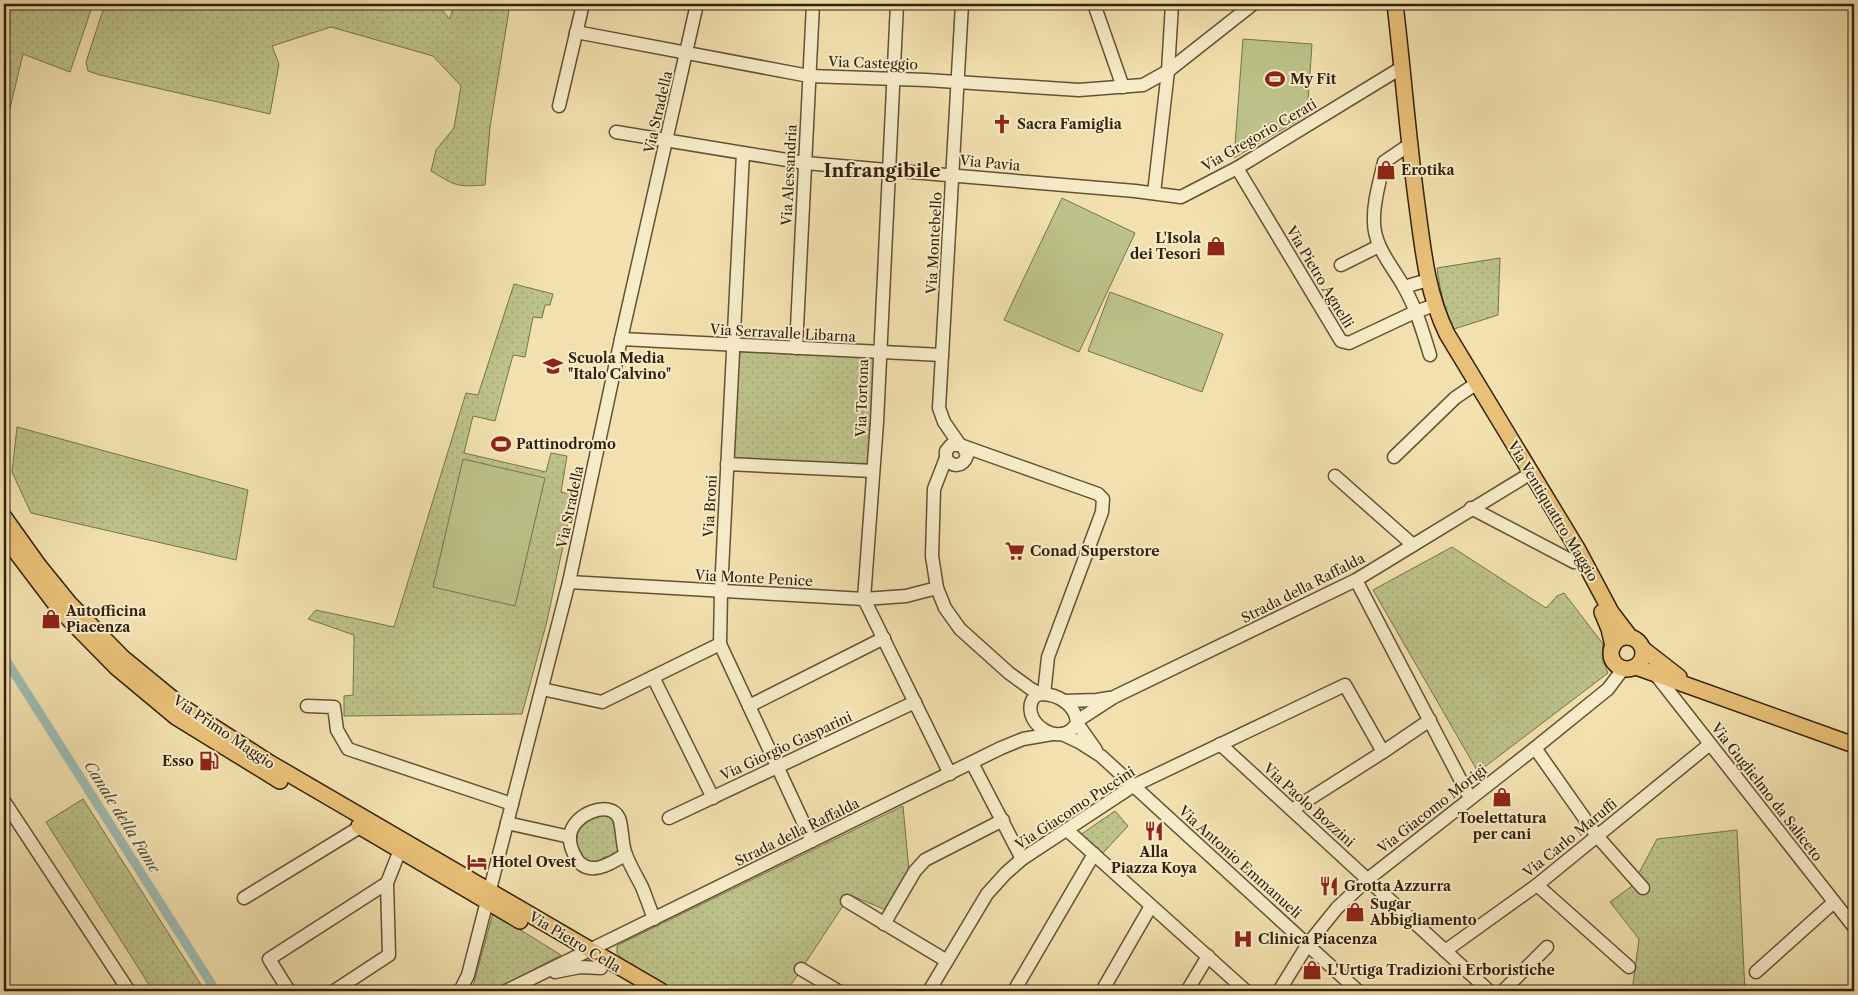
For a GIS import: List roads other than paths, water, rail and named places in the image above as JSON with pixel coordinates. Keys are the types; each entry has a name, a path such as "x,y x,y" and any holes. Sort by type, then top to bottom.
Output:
{"main road":[{"name":"Via Ventiquattro Maggio","path":"1395,5 1409,145 1428,280 1427,308 1447,334 1523,478 1576,556 1610,629 1613,646 1612,658 1618,667 1656,675 1854,745"},
{"name":"Via Ventiquattro Maggio","path":"1474,385 1611,612 1630,637 1638,641 1643,649 1668,670 1699,690"},
{"name":"Via Primo Maggio","path":"4,517 39,566 69,603 123,658 184,708 488,897"},
{"name":"Via Primo Maggio","path":"4,536 60,610 116,667 176,717 263,772 400,850 488,897"},
{"path":"1613,646 1619,640 1630,637"},
{"path":"1629,668 1642,660 1643,649"},
{"name":"Via Pietro Cella","path":"488,897 608,967 642,991"},
{"name":"Via Pietro Cella","path":"608,967 661,991"}],"street":[{"path":"559,106 583,4"},
{"name":"Via Stradella","path":"468,975 569,582 621,340 697,4"},
{"name":"Via Alessandria","path":"796,348 813,4"},
{"name":"Via Tortona","path":"864,599 873,472 897,4"},
{"name":"Via Montebello","path":"957,454 939,408 962,4"},
{"path":"1094,4 1123,87"},
{"path":"1154,193 1168,71 1172,4"},
{"name":"Via Casteggio","path":"576,32 810,76 959,82 1079,90 1143,85 1168,71 1253,4"},
{"name":"Via Gregorio Cerati","path":"1154,193 1182,197 1237,168 1401,68"},
{"name":"Via Pavia","path":"616,132 805,163 1154,193"},
{"name":"Via Ventiquattro Maggio","path":"1409,145 1384,162 1377,194 1374,223 1379,246 1404,287 1427,308 1430,355"},
{"name":"Via Broni","path":"743,153 720,644 812,841"},
{"name":"Via Pietro Agnelli","path":"1237,168 1341,341 1349,343 1427,308"},
{"path":"1341,265 1379,246"},
{"path":"1404,287 1428,280"},
{"name":"Via Serravalle Libarna","path":"621,340 942,355"},
{"path":"1394,457 1455,398 1474,385"},
{"path":"957,454 985,454 1098,494 1103,498 1102,512 1048,657 1047,676 1043,694 1031,689 1009,674 960,629 945,608 937,588 932,556 934,489 938,477 957,454"},
{"path":"727,464 873,472"},
{"path":"1335,476 1413,545"},
{"name":"Strada della Raffalda","path":"536,977 1023,738 1070,732 1077,722 1114,696 1356,580 1523,478"},
{"name":"Via Ventiquattro Maggio","path":"1472,508 1576,556"},
{"path":"1356,580 1470,798"},
{"name":"Via Monte Penice","path":"569,582 864,599 906,596 937,588"},
{"path":"864,599 950,774"},
{"path":"749,706 884,638"},
{"path":"542,689 602,702 720,644"},
{"name":"Via Giacomo Morigi","path":"1279,991 1308,944 1337,908 1368,879 1608,689 1629,668"},
{"path":"1009,674 1020,688 1040,727 1057,734"},
{"name":"Via Guglielmo da Saliceto","path":"1656,675 1854,926"},
{"path":"1047,676 1061,699 1076,714 1077,722"},
{"path":"653,677 713,798"},
{"name":"Via Giacomo Puccini","path":"929,991 986,894 1006,873 1022,860 1133,786 1345,685 1383,752"},
{"path":"1023,738 1032,713 1032,700 1035,696 1043,694"},
{"name":"Strada della Raffalda","path":"1043,694 1061,699 1097,700 1114,696"},
{"name":"Via Giorgio Gasparini","path":"669,818 915,702"},
{"path":"307,706 334,708 337,730 348,749 512,804"},
{"path":"1292,810 1430,720"},
{"name":"Via Antonio Emmanueli","path":"1077,722 1101,756"},
{"name":"Via Antonio Emmanueli","path":"1057,734 1079,742 1101,756 1358,991"},
{"name":"Via Paolo Bozzini","path":"1220,744 1489,991"},
{"name":"Via Carlo Maruffi","path":"1445,951 1537,885 1710,744"},
{"path":"1535,748 1597,836 1643,888"},
{"path":"972,763 1022,860"},
{"path":"4,801 129,991"},
{"path":"626,854 601,867 586,868 578,862 571,848 570,837 575,822 589,812 607,810 613,812 619,818 626,854 654,919"},
{"path":"884,924 915,871 925,860 1003,820"},
{"path":"507,824 570,837"},
{"path":"244,898 360,827"},
{"path":"1067,830 1246,991"},
{"path":"334,991 389,956 387,883 400,850"},
{"path":"1014,991 1094,854"},
{"path":"289,991 269,959 387,883"},
{"path":"1537,885 1629,967"},
{"path":"846,901 947,961"},
{"path":"1756,972 1834,902"},
{"path":"1102,991 1152,906"},
{"path":"506,991 536,977 580,967 608,967 615,938"},
{"path":"1503,991 1547,947"},
{"path":"1187,991 1208,956"},
{"path":"801,969 838,991"},
{"path":"460,991 468,975"},
{"path":"468,975 470,991"}],"waterway":[{"name":"Canale della Fame","path":"4,657 216,991"}],"place":[{"name":"My Fit","path":"1275,79"},
{"name":"Sacra Famiglia","path":"1002,124"},
{"name":"Erotika","path":"1386,170"},
{"name":"L'Isola dei Tesori","path":"1216,246"},
{"name":"Scuola Media \"Italo Calvino\"","path":"553,366"},
{"name":"Pattinodromo","path":"501,444"},
{"name":"Conad Superstore","path":"1015,551"},
{"name":"Autofficina Piacenza","path":"51,619"},
{"name":"Esso","path":"209,761"},
{"name":"Toelettatura per cani","path":"1502,797"},
{"name":"Alla Piazza Koya","path":"1154,831"},
{"name":"Hotel Ovest","path":"477,862"},
{"name":"Grotta Azzurra","path":"1329,886"},
{"name":"Sugar Abbigliamento","path":"1355,912"},
{"name":"Clinica Piacenza","path":"1243,939"},
{"name":"L'Urtiga Tradizioni Erboristiche","path":"1312,970"}],"district":[{"name":"Infrangibile","path":"882,170"}]}
